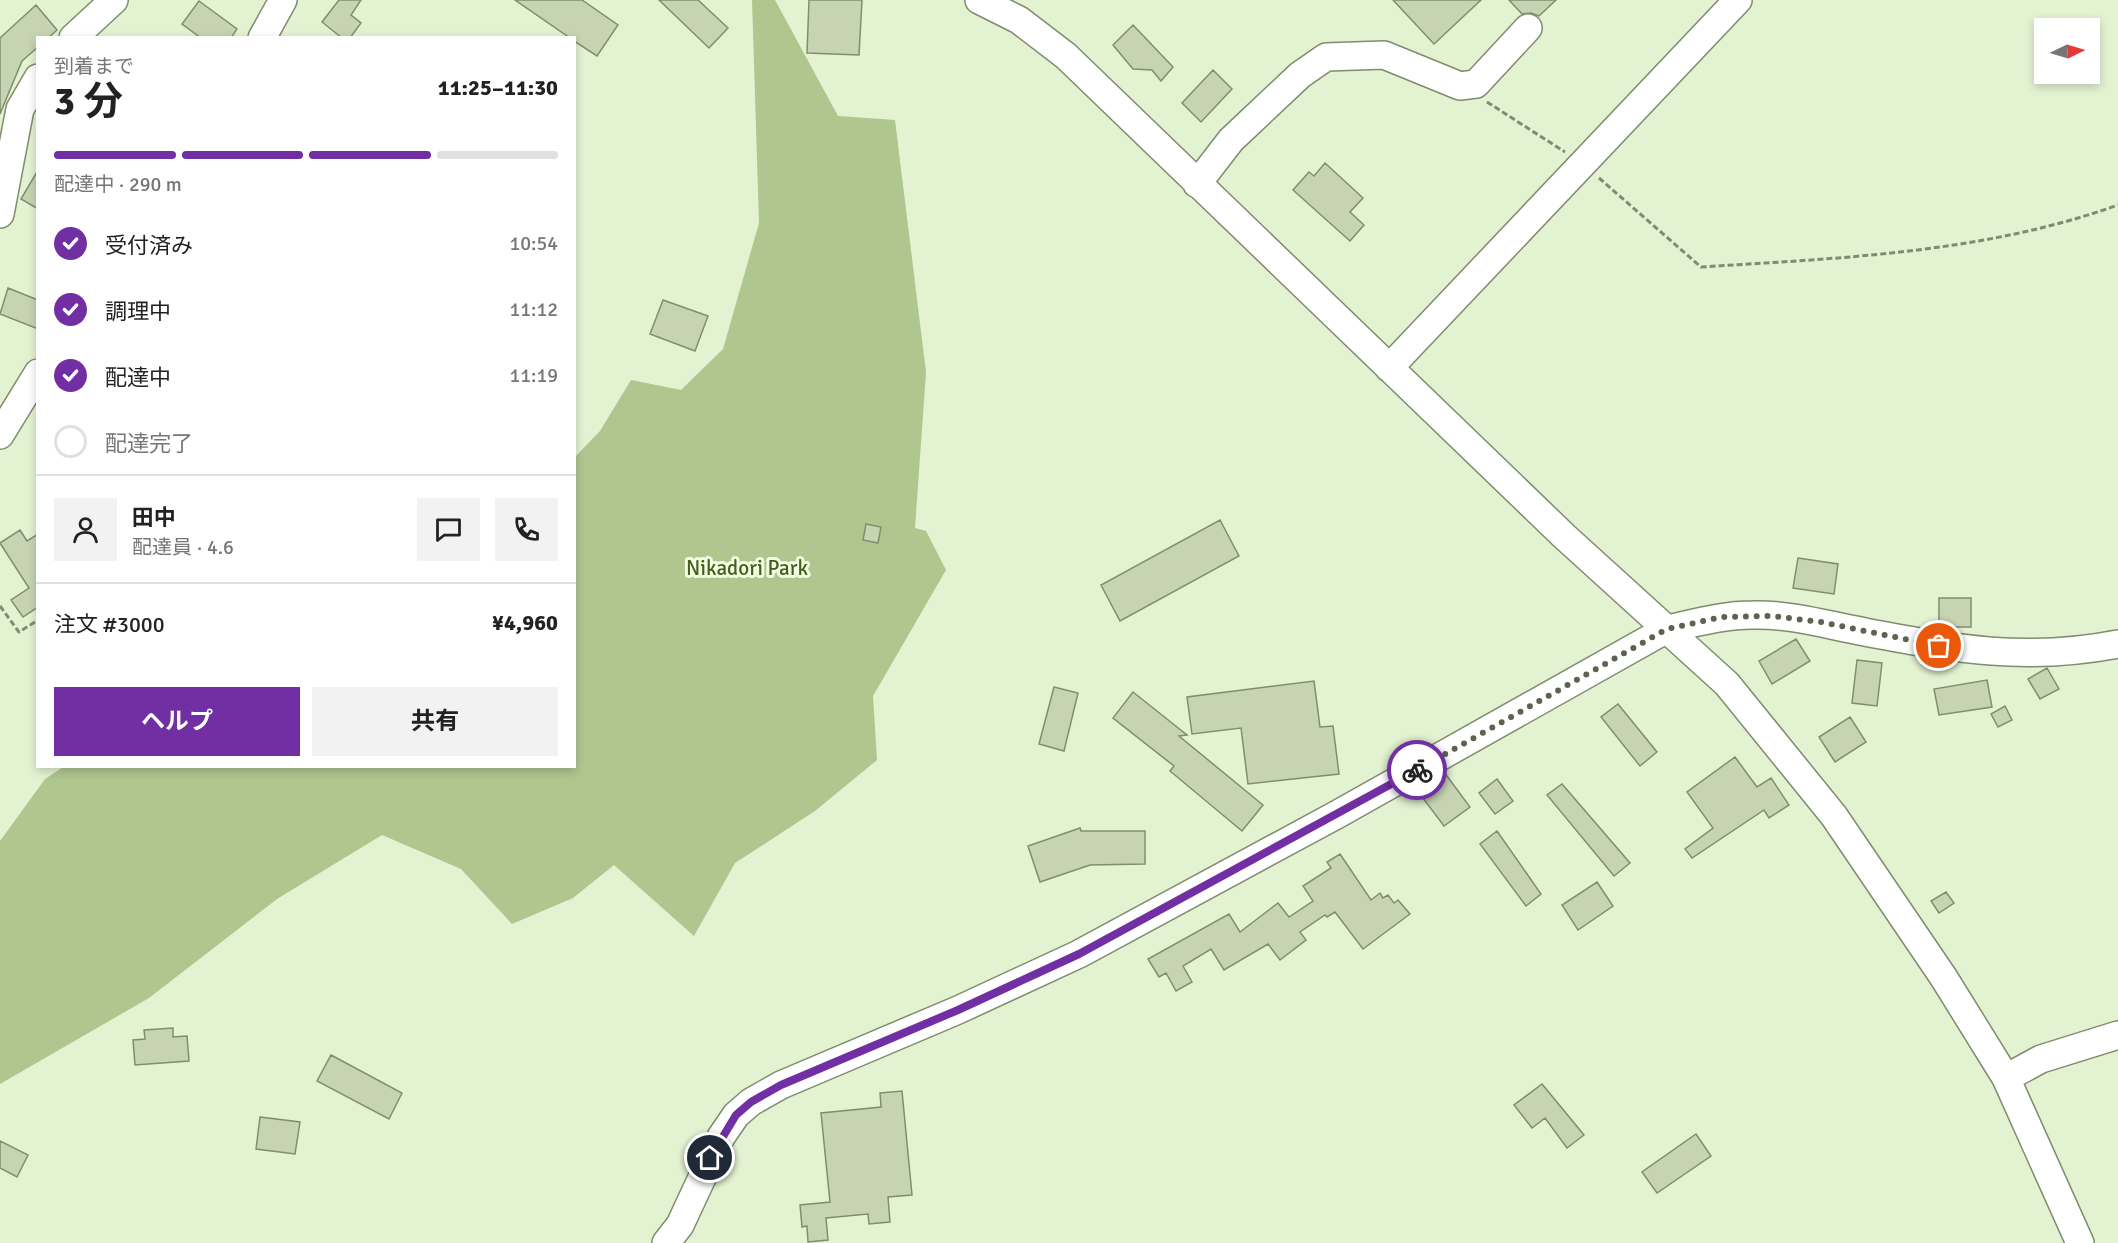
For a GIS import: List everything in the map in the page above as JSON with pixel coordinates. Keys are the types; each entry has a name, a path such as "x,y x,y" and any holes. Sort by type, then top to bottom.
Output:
{"street":[{"path":"76,36 114,0"},
{"path":"263,36 283,0"},
{"path":"980,0 1019,20 1066,56 1564,536 1727,684 1834,816 1944,978 2006,1078 2080,1243"},
{"path":"1389,368 1738,0"},
{"path":"1197,184 1231,140 1300,75 1326,57 1384,55 1460,86 1476,84 1528,28"},
{"path":"0,214 7,132 36,82"},
{"path":"7,132 36,121"},
{"path":"0,435 36,377"},
{"path":"666,1243 680,1225 721,1137 736,1115 751,1102 781,1085 958,1010 1079,954 1348,808 1667,629 1722,617 1753,615 1821,622 1939,646 1992,652 2044,655 2118,644"},
{"path":"2006,1078 2042,1059 2118,1035"}],"path":[{"path":"1460,86 1583,164 1701,267 1881,256 2010,235 2072,222 2118,205"},
{"path":"0,606 19,632 36,622"}],"green space":[{"name":"Nikadori Park","path":"752,0 775,0 838,116 895,120 926,372 915,528 926,531 946,570 873,696 877,760 815,811 735,863 694,936 614,865 573,898 512,924 461,869 382,835 277,899 149,998 0,1084 0,841 45,779 62,768 576,768 576,456 600,431 631,380 681,390 723,349 759,223"}],"building":[{"path":"339,0 361,0 351,15 361,23 351,36 340,36 322,22"},
{"path":"515,0 582,0 618,25 597,56 576,42 576,36 567,36"},
{"path":"659,0 698,0 728,28 709,48"},
{"path":"809,0 862,0 859,55 807,53"},
{"path":"1393,0 1481,0 1434,44"},
{"path":"1509,0 1556,0 1539,16 1531,13 1522,14"},
{"path":"199,1 237,29 232,36 198,36 182,24"},
{"path":"36,5 57,30 50,36 36,36 36,49 22,61 0,114 0,38"},
{"path":"1133,25 1173,67 1161,81 1152,70 1133,69 1113,45"},
{"path":"1213,70 1232,89 1201,122 1182,103"},
{"path":"1325,163 1363,198 1350,212 1364,225 1350,241 1293,190 1309,172 1314,176"},
{"path":"36,173 36,208 21,199"},
{"path":"8,288 36,299 36,328 0,314"},
{"path":"663,300 708,316 695,351 650,334"},
{"path":"1220,520 1239,556 1120,621 1101,585"},
{"path":"866,524 881,527 878,543 863,540"},
{"path":"20,530 27,541 36,535 36,608 23,617 11,600 29,588 0,543"},
{"path":"1798,558 1838,564 1834,594 1793,588"},
{"path":"1939,598 1971,598 1971,627 1939,627"},
{"path":"1796,639 1810,661 1772,684 1759,661"},
{"path":"1857,660 1882,663 1877,706 1852,703"},
{"path":"2047,668 2059,689 2040,699 2028,679"},
{"path":"1987,680 1992,707 1939,715 1934,689"},
{"path":"1314,681 1320,727 1333,726 1339,774 1248,784 1241,728 1192,734 1187,697"},
{"path":"1054,687 1078,693 1064,751 1039,744"},
{"path":"1133,692 1187,735 1179,736 1263,805 1242,831 1170,771 1174,766 1113,718"},
{"path":"1618,704 1657,752 1640,766 1601,717"},
{"path":"2005,706 2012,720 1998,727 1991,714"},
{"path":"1850,717 1866,742 1835,762 1819,737"},
{"path":"1735,757 1757,787 1771,778 1789,805 1769,818 1764,810 1692,858 1685,849 1713,828 1687,792"},
{"path":"1444,772 1470,807 1444,826 1416,789"},
{"path":"1497,779 1513,801 1495,814 1479,793"},
{"path":"1562,784 1630,863 1614,876 1547,795"},
{"path":"1080,828 1081,831 1145,831 1145,864 1090,865 1040,882 1028,846"},
{"path":"1497,831 1541,894 1526,906 1480,844"},
{"path":"1340,854 1371,900 1380,893 1383,898 1388,895 1394,903 1398,900 1410,914 1363,949 1335,912 1327,917 1325,915 1300,932 1306,940 1280,960 1268,944 1224,970 1211,949 1183,966 1192,982 1176,991 1166,973 1159,977 1148,959 1229,914 1240,932 1278,903 1289,917 1313,901 1303,886 1331,868 1327,862"},
{"path":"1597,882 1613,906 1578,930 1562,905"},
{"path":"1946,892 1954,903 1939,913 1931,901"},
{"path":"173,1028 173,1037 187,1036 189,1061 135,1065 133,1040 145,1039 144,1030"},
{"path":"331,1055 402,1093 389,1119 317,1081"},
{"path":"1542,1084 1584,1135 1567,1148 1545,1118 1532,1128 1514,1105"},
{"path":"902,1091 912,1195 888,1197 890,1222 869,1224 868,1214 826,1218 828,1240 808,1242 807,1226 802,1227 800,1205 830,1202 821,1113 881,1107 880,1093"},
{"path":"260,1117 300,1122 295,1154 256,1149"},
{"path":"1696,1134 1711,1156 1657,1193 1642,1172"},
{"path":"0,1141 28,1155 17,1177 0,1168"}],"way so far":[{"path":"1417,770 1667,629 1722,617 1772,616 1821,622 1939,646"}],"route":[{"path":"710,1158 736,1115 751,1102 781,1085 851,1053 958,1010 1079,954 1417,770"}]}
